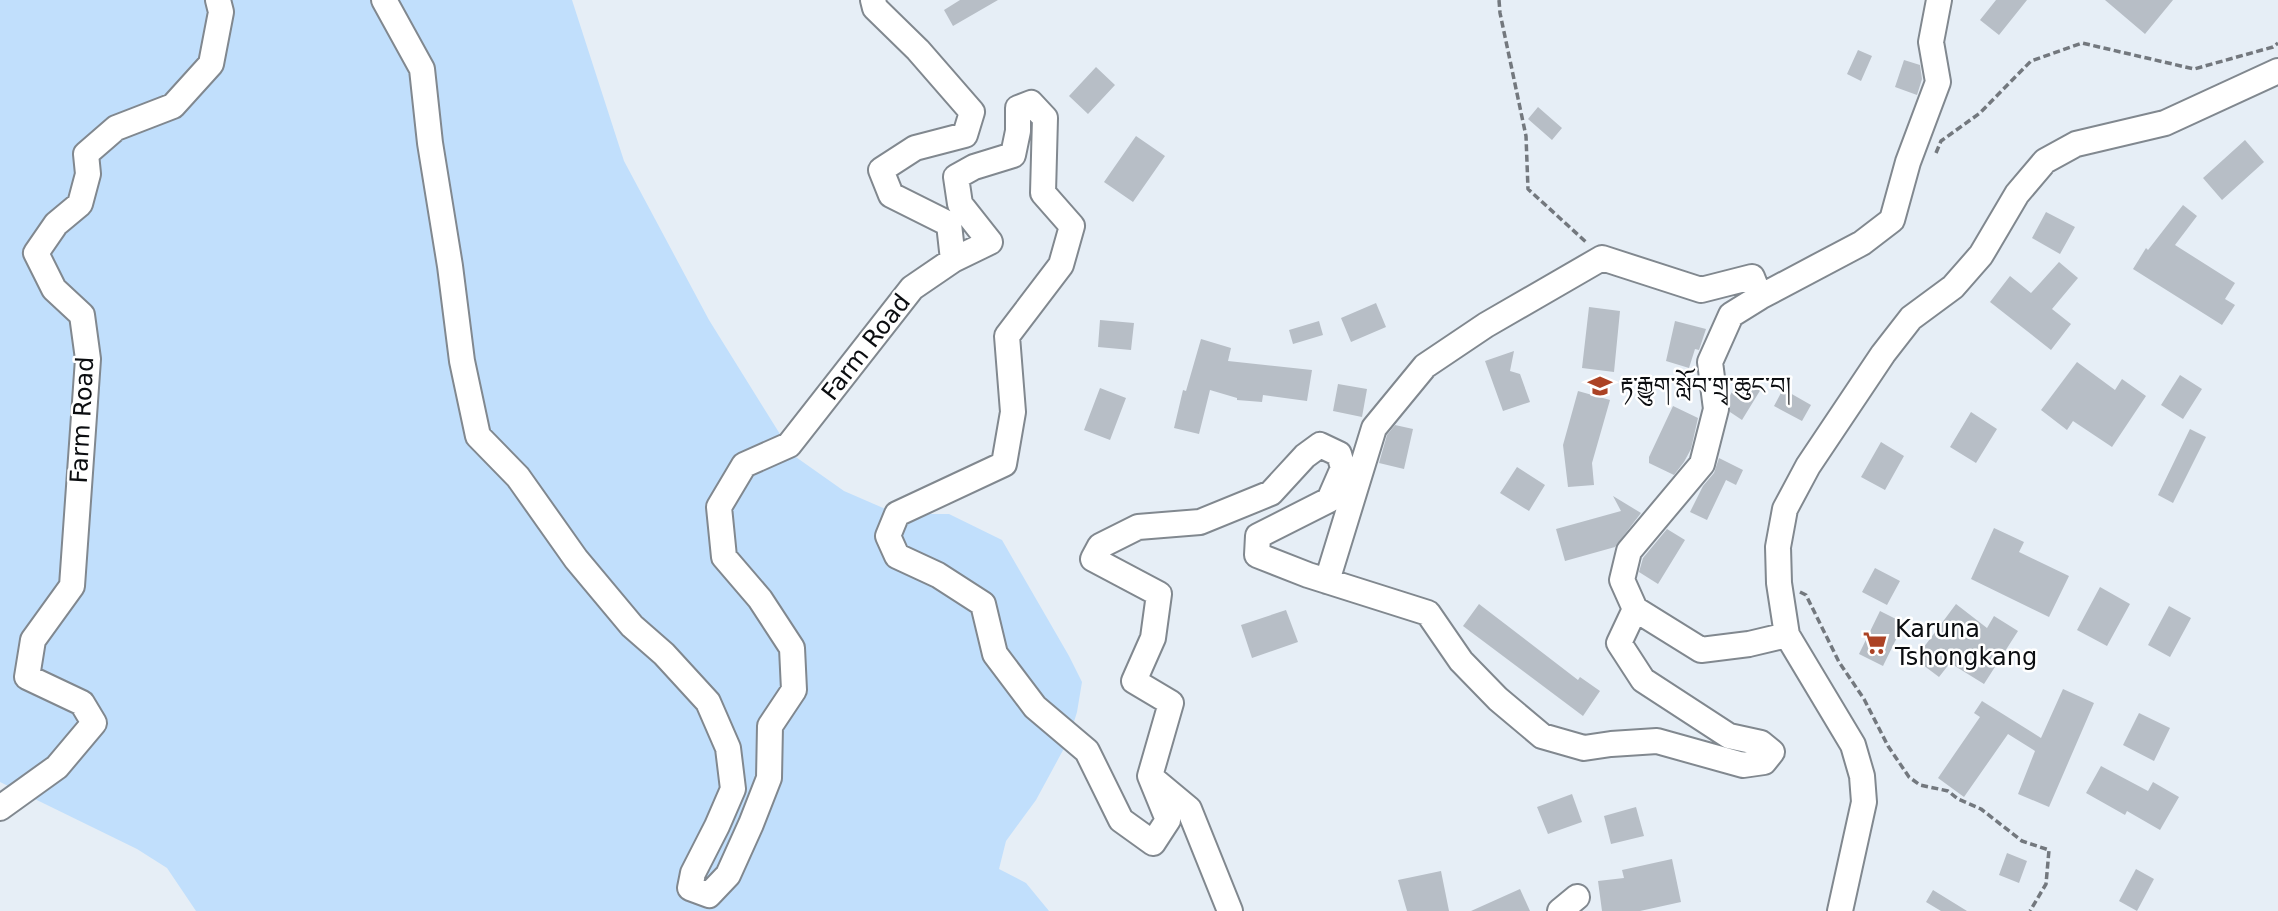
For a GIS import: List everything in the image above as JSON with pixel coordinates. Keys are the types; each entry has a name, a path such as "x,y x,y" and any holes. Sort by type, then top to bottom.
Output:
{"street":[{"name":"Farm Road","path":"0,808 57,767 94,723 82,704 27,677 33,640 72,586 88,359 82,315 54,289 36,253 56,224 80,204 88,174 86,155 116,128 173,106 211,64 221,12 218,0"},
{"name":"Farm Road","path":"384,0 422,69 461,361 478,436 518,477 576,559 632,626 664,654 708,702 728,748 733,789 693,873 690,888 709,895 728,874 769,778 770,726 794,690 792,648 760,599 724,557 719,507 744,465 789,445 912,288 953,260 990,242 960,204 956,177 974,167 1013,155 1018,131 1018,107 1031,103 1045,118 1043,193 1072,226 1061,265 1007,336 1013,412 1004,464 897,514 888,536 897,556 938,575 983,604 995,654 1035,707 1087,751 1122,820 1153,843 1168,820 1150,776"},
{"path":"873,0 875,8 918,50 972,112 965,135 915,148 881,170 891,195 949,224 953,260"},
{"path":"1787,635 1749,644 1701,650 1635,609 1622,580 1629,551 1703,464 1716,409 1710,362 1731,315 1862,243 1892,220 1908,162 1938,82 1931,42 1938,0"},
{"path":"1840,911 1864,802 1862,776 1853,745 1787,635 1779,583 1778,547 1785,509 1808,466 1910,318 1953,287 1981,254 2017,194 2045,161 2076,144 2165,123 2278,71"},
{"path":"1327,581 1374,428 1425,366 1486,325 1602,258 1701,290 1752,278 1760,297"},
{"path":"1230,911 1189,810 1150,776 1171,703 1134,681 1153,638 1159,594 1093,559 1100,546 1138,527 1200,522 1271,493 1305,456 1320,445 1339,454 1343,468 1329,500 1258,536 1256,555 1428,613 1461,661 1498,699 1542,736 1584,748 1657,741 1742,765 1764,762 1772,752 1761,743 1729,736 1643,680 1619,643 1635,609"}],"path":[{"path":"1499,0 1526,136 1528,189 1602,258"},
{"path":"1931,163 1941,141 1980,113 2031,61 2082,43 2194,69 2273,47 2278,43"},
{"path":"1779,583 1806,595 1839,662 1864,699 1888,746 1909,777 1920,785 1948,790 1958,799 1981,809 2022,841 2049,850 2046,884 2030,911"}],"shaded area":[{"path":"0,0 572,0 624,161 709,320 793,455 844,491 897,514 949,514 1002,540 1069,656 1082,682 1068,741 1036,800 1006,841 999,869 1026,883 1049,911 196,911 167,868 137,849 0,782"}],"building":[{"path":"960,0 998,0 953,26 944,10"},
{"path":"1996,0 2027,0 1999,35 1980,20"},
{"path":"2105,0 2173,0 2145,34"},
{"path":"1858,50 1872,56 1861,81 1847,74"},
{"path":"1904,60 1920,65 1922,79 1917,95 1895,87"},
{"path":"1096,67 1115,85 1088,114 1069,96"},
{"path":"1538,107 1562,128 1552,140 1528,119"},
{"path":"1136,136 1165,156 1133,202 1104,182"},
{"path":"2245,140 2264,162 2222,200 2203,178"},
{"path":"2183,205 2197,216 2175,245 2235,283 2225,299 2235,305 2222,325 2133,269 2146,248 2148,250"},
{"path":"2046,212 2075,227 2060,254 2032,238"},
{"path":"2059,262 2078,278 2052,309 2071,324 2051,350 1990,302 2010,276 2031,293"},
{"path":"1376,303 1386,327 1351,342 1341,318"},
{"path":"1589,307 1620,311 1614,372 1582,368"},
{"path":"1100,320 1134,323 1131,350 1098,347"},
{"path":"1319,321 1323,335 1293,344 1289,330"},
{"path":"1675,321 1706,329 1689,368 1666,361"},
{"path":"1201,339 1231,348 1228,361 1312,370 1307,401 1263,395 1262,402 1237,400 1210,390 1199,434 1174,428 1183,390 1186,391"},
{"path":"1514,351 1510,371 1520,374 1530,402 1503,411 1485,361"},
{"path":"2077,362 2115,390 2122,379 2146,396 2112,447 2073,421 2067,430 2041,410"},
{"path":"2180,375 2202,389 2183,419 2161,405"},
{"path":"1741,377 1761,389 1742,420 1730,412 1729,397"},
{"path":"1338,384 1367,389 1362,417 1333,411"},
{"path":"1100,388 1126,398 1110,440 1084,430"},
{"path":"1783,389 1811,405 1802,421 1774,406"},
{"path":"1578,391 1610,400 1592,463 1594,485 1568,487 1563,445"},
{"path":"1673,406 1698,418 1691,449 1674,475 1649,463 1649,457"},
{"path":"1971,412 1997,429 1976,463 1950,447"},
{"path":"1395,425 1413,429 1404,469 1379,463 1387,435"},
{"path":"2190,429 2206,437 2173,503 2158,495"},
{"path":"1881,442 1904,456 1885,490 1861,477"},
{"path":"1719,458 1743,470 1736,485 1726,480 1707,520 1690,512 1703,486 1714,473"},
{"path":"1517,467 1545,485 1529,511 1500,493"},
{"path":"1613,496 1641,513 1615,547 1565,561 1556,529 1621,511"},
{"path":"1994,528 2024,542 2019,552 2069,576 2049,617 1971,579"},
{"path":"1667,529 1685,540 1658,584 1639,572 1643,558"},
{"path":"1875,568 1900,581 1887,605 1862,592"},
{"path":"2100,587 2130,604 2107,646 2077,630"},
{"path":"1479,604 1578,680 1580,677 1600,691 1583,716 1463,626"},
{"path":"1956,604 1987,628 1994,616 2018,631 1984,684 1950,663 1939,677 1915,659"},
{"path":"2169,606 2191,618 2170,657 2148,645"},
{"path":"1286,610 1298,642 1252,658 1241,625"},
{"path":"1880,611 1904,623 1883,666 1859,654"},
{"path":"2063,689 2094,703 2049,807 2018,794 2035,751 2008,734 1964,797 1938,778 1980,717 1974,713 1982,701 2041,738"},
{"path":"2139,713 2170,728 2154,761 2123,745"},
{"path":"2101,766 2148,791 2153,782 2179,797 2160,830 2127,811 2125,815 2086,793"},
{"path":"1572,794 1582,822 1548,834 1537,807"},
{"path":"1636,807 1644,836 1611,844 1604,816"},
{"path":"2007,853 2027,861 2019,883 1999,875"},
{"path":"1672,859 1681,902 1640,911 1602,911 1598,881 1624,878 1622,870"},
{"path":"2136,869 2154,879 2137,911 2119,901"},
{"path":"1441,871 1449,911 1407,911 1398,880"},
{"path":"1520,889 1530,911 1471,911"},
{"path":"1933,890 1967,911 1941,911 1926,902"}],"place":[{"name":"རྟ་རྒྱུག་སློབ་གྲྭ་ཆུང་བ།","path":"1600,386"},
{"name":"Karuna Tshongkang","path":"1875,643"}]}
